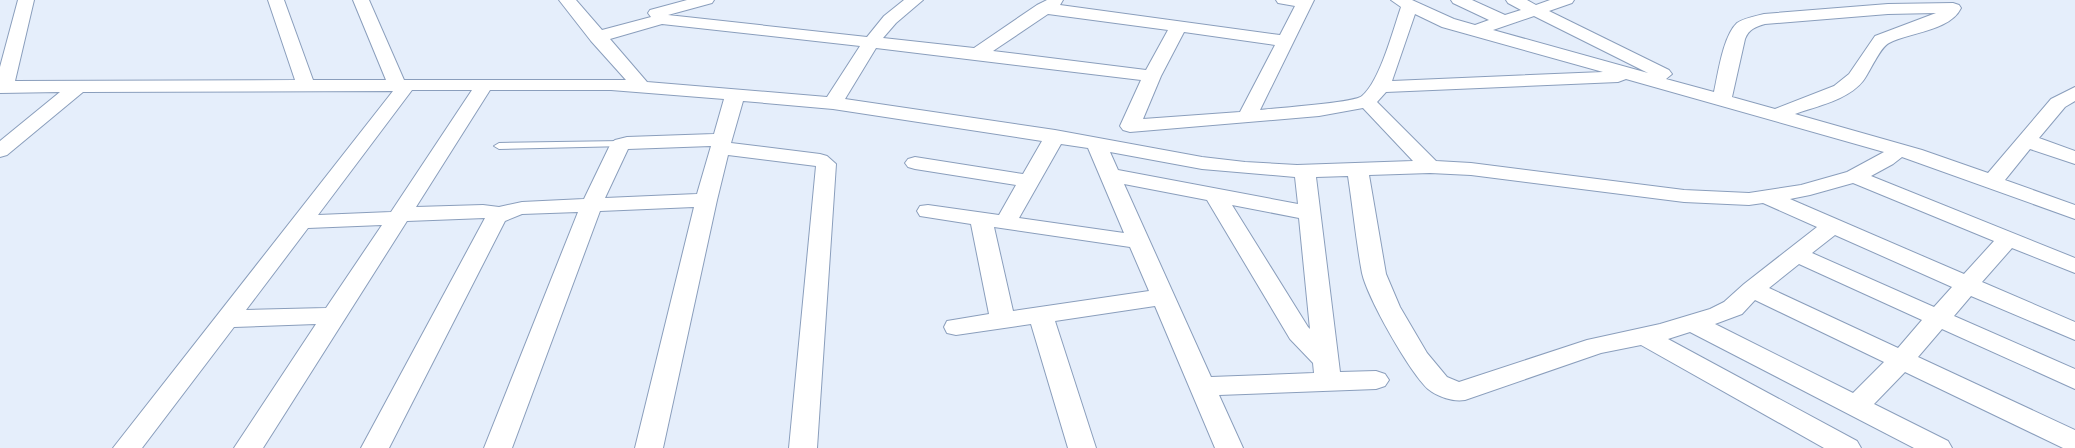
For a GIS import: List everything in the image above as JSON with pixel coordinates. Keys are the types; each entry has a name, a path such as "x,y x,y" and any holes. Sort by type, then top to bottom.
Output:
{"street":[{"path":"26,0 8,43 2,87 577,83 640,86 833,103 1055,136 1202,163 1245,168 1305,171 1430,167 1471,169 1684,196 1722,199 1766,197 1803,191 1854,176 1886,160 1898,150"},
{"path":"276,0 306,85"},
{"path":"361,0 402,85"},
{"path":"567,0 640,86"},
{"path":"643,0 658,16 1152,76"},
{"path":"597,37 706,0"},
{"path":"833,103 873,42 900,10 912,0"},
{"path":"1247,117 1305,1 1284,0"},
{"path":"1459,0 1504,21"},
{"path":"1514,0 1715,98"},
{"path":"1476,31 1566,0"},
{"path":"1096,143 1130,126 1319,110 1367,102 1381,87 1404,3 1448,23 1898,150 1993,181 2075,212"},
{"path":"977,54 1050,4 1179,26 1285,41"},
{"path":"1715,98 1735,43 1742,28 1749,24 1764,19 1955,4"},
{"path":"1777,115 1842,90 1856,78 1881,40 1888,36 1936,21 1944,17 1955,4"},
{"path":"1130,126 1152,76 1179,26"},
{"path":"1381,87 1637,76"},
{"path":"248,448 485,84"},
{"path":"127,448 302,222 402,85"},
{"path":"0,151 79,86"},
{"path":"1993,181 2058,103 2075,93"},
{"path":"649,448 706,200 735,94"},
{"path":"1367,102 1430,167"},
{"path":"1005,223 1055,136"},
{"path":"2027,141 2075,158"},
{"path":"1096,143 1229,448"},
{"path":"498,448 592,204 618,147 622,144 721,144 820,160 826,164 803,448"},
{"path":"915,163 1028,181"},
{"path":"1358,170 1374,274 1388,307 1418,359 1438,383 1446,389 1456,392 1465,391 1596,346 1694,324 1719,315 1734,308 1752,289 1832,226"},
{"path":"1305,171 1327,371"},
{"path":"1110,175 1309,213"},
{"path":"1854,176 2075,266"},
{"path":"1215,195 1299,333 1327,371"},
{"path":"1766,197 2075,332"},
{"path":"375,448 496,217 522,208 706,200"},
{"path":"302,222 397,218 402,214 483,211 501,214"},
{"path":"928,212 1139,242"},
{"path":"982,219 1003,321"},
{"path":"1856,406 1901,360 2008,239"},
{"path":"1796,254 2075,380"},
{"path":"1752,289 2075,442"},
{"path":"956,327 1041,316 1164,297"},
{"path":"226,319 333,316"},
{"path":"1041,316 1082,448"},
{"path":"1694,324 1938,448"},
{"path":"1644,336 1847,448"},
{"path":"1202,386 1327,371 1376,380"}],"lane":[{"path":"499,146 622,144"}]}
